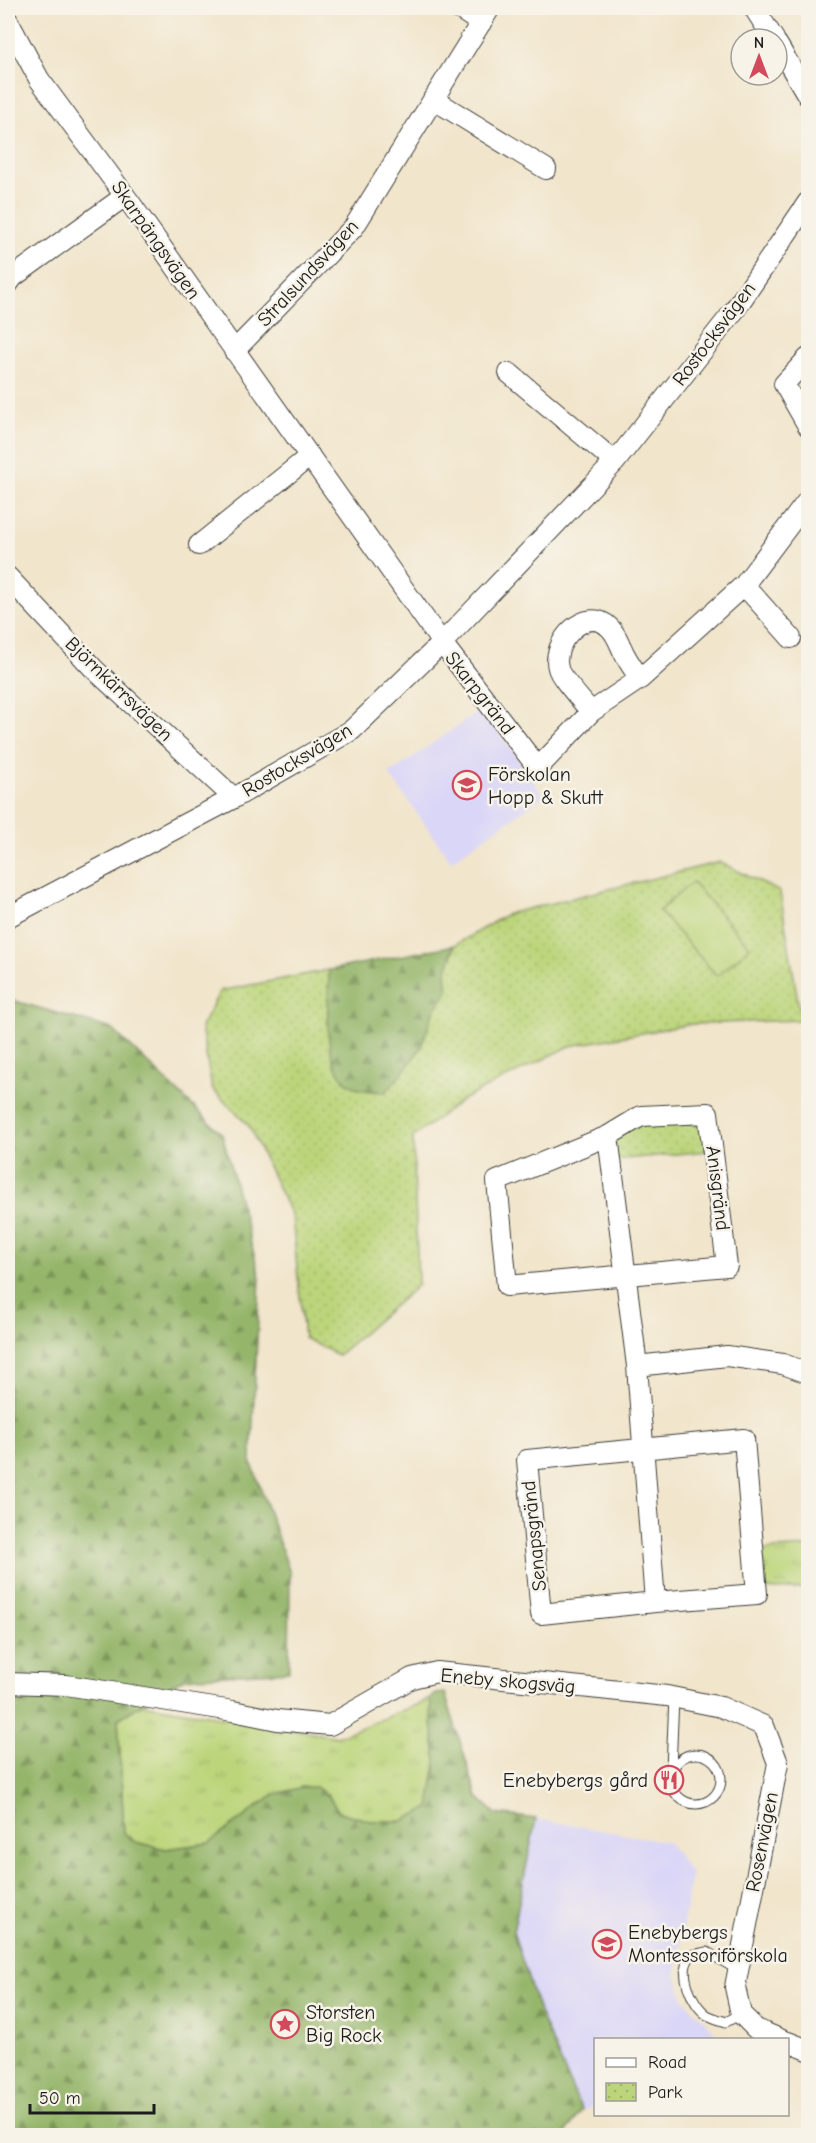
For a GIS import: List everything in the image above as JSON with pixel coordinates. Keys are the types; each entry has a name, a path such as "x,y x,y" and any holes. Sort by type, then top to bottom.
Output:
{"street":[{"path":"458,8 485,15"},
{"path":"754,8 766,27"},
{"name":"Stralsundsvägen","path":"234,351 354,227 485,15"},
{"name":"Skarpängsvägen","path":"8,21 39,79 125,196 442,643"},
{"path":"789,64 808,96"},
{"path":"433,99 546,169"},
{"path":"8,284 125,196"},
{"name":"Rostocksvägen","path":"8,917 234,798 352,730 442,643 615,462 734,311 808,202"},
{"path":"808,358 784,384 808,426"},
{"path":"509,373 615,462"},
{"path":"199,545 310,456"},
{"name":"Skarpgränd","path":"442,643 538,768 591,712 640,679 744,585 808,500"},
{"name":"Björnkärrsvägen","path":"8,577 94,669 234,798"},
{"path":"744,585 791,638"},
{"path":"591,712 558,670 557,656 561,645 575,626 589,620 607,625 640,679"},
{"name":"Anisgränd","path":"708,1113 728,1266 626,1275 507,1286 497,1182 608,1136 641,1116 708,1113"},
{"path":"608,1136 637,1366 655,1602"},
{"path":"637,1366 727,1356 783,1364 808,1373"},
{"name":"Senapsgränd","path":"744,1438 758,1594 655,1602 542,1614 526,1460 744,1438"},
{"name":"Eneby skogsväg","path":"8,1683 66,1685 277,1720 330,1725 412,1678 437,1672 674,1697 721,1707 764,1726 778,1763"},
{"name":"Rosenvägen","path":"741,2014 735,1987 778,1763"},
{"path":"741,2014 756,2029 777,2038"},
{"path":"789,2042 808,2050"}],"lane":[{"path":"671,1773 674,1765 681,1758 689,1754 700,1753 710,1757 717,1765 721,1775 720,1785 716,1794 709,1801 699,1804 681,1799 674,1792 671,1773 674,1697"},
{"path":"738,1970 707,1952 701,1951 692,1955 686,1964 689,1994 706,2014 726,2022 741,2014"}],"shaded area":[{"name":"Förskolan Hopp & Skutt","path":"482,709 544,796 451,861 389,774"},
{"path":"536,1819 668,1842 691,1873 676,1973 684,2000 715,2032 708,2038 594,2038 594,2106 582,2111 539,2012 513,1932"}],"green space":[{"path":"720,862 780,892 801,1020 692,1024 570,1046 462,1100 413,1137 418,1285 338,1355 304,1338 292,1217 249,1126 212,1089 201,1027 220,991 329,970 328,1034 335,1066 343,1079 354,1087 366,1091 386,1092 421,1048 433,1013 448,990 446,974 455,945 507,914"},
{"path":"692,882 750,947 717,976 659,911"},
{"path":"455,945 446,974 448,990 433,1013 421,1048 401,1075 386,1092 358,1089 343,1079 335,1066 328,1034 329,970"},
{"path":"8,999 112,1029 222,1134 260,1277 251,1461 290,1573 289,1671 184,1678 118,1719 124,1833 135,1842 166,1849 209,1843 273,1795 302,1787 315,1787 327,1794 339,1812 370,1821 402,1821 429,1808 436,1762 430,1699 436,1694 445,1693 477,1796 496,1814 536,1819 513,1932 539,2012 582,2111 564,2135 8,2135"},
{"path":"661,1122 694,1123 701,1131 707,1151 615,1160 614,1136 635,1126"},
{"path":"808,1547 808,1588 766,1589 762,1550"},
{"path":"430,1699 436,1762 429,1809 402,1821 370,1821 339,1812 327,1794 273,1795 209,1843 166,1849 134,1842 124,1833 118,1719 142,1704 338,1737"}],"place":[{"name":"Förskolan Hopp & Skutt","path":"467,785"},
{"name":"Enebybergs gård","path":"669,1780"},
{"name":"Enebybergs Montessoriförskola","path":"607,1944"},
{"name":"Storsten Big Rock","path":"285,2024"}]}
